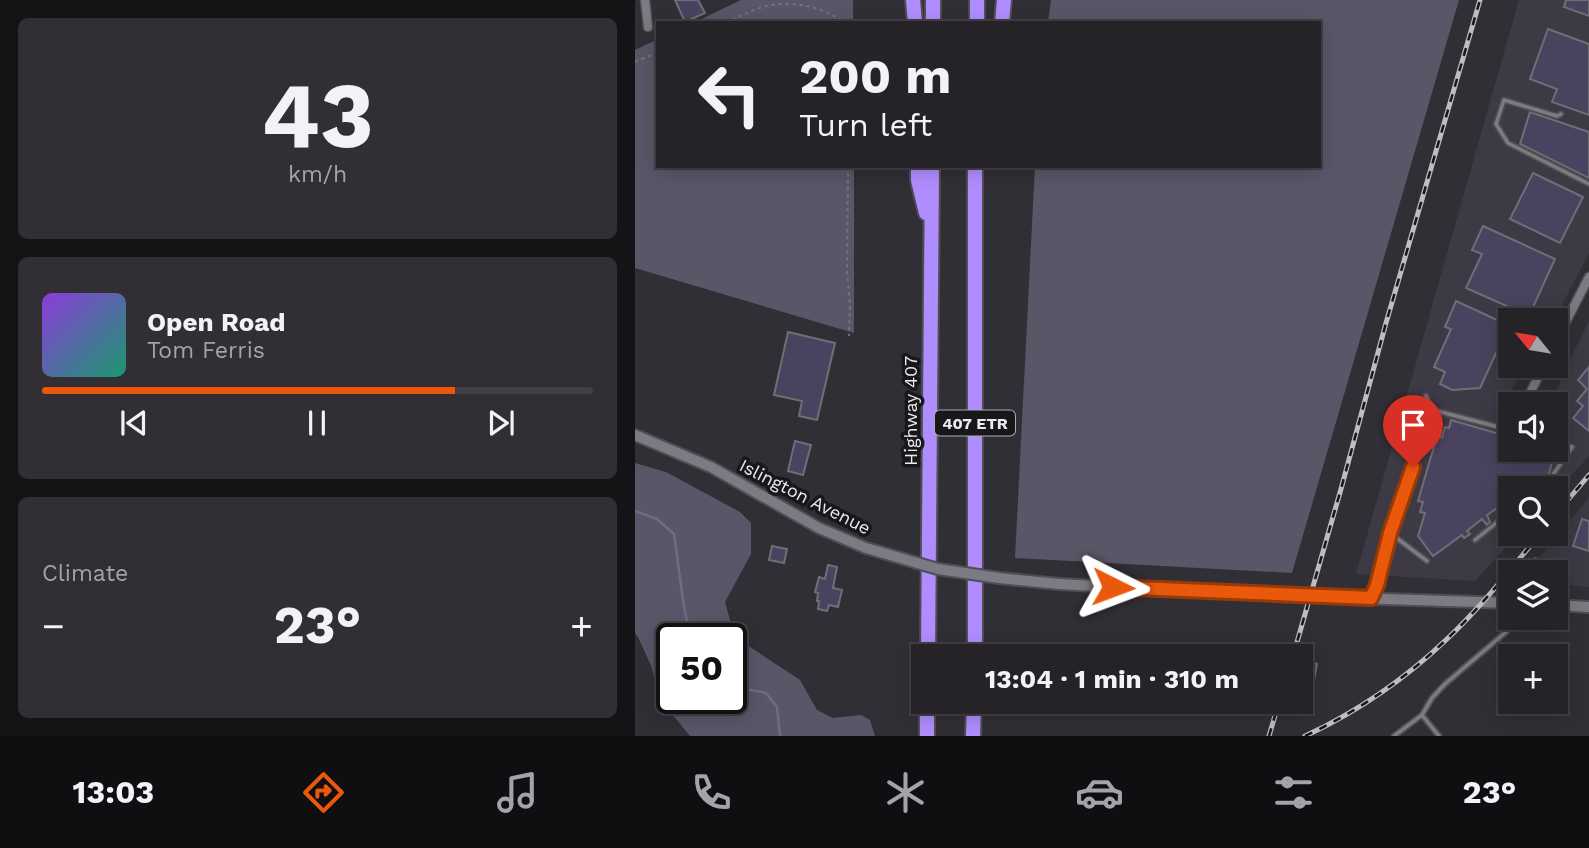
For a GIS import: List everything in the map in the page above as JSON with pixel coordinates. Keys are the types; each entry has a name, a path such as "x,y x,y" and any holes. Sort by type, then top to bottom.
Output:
{"highway":[{"path":"913,0 915,21"},
{"path":"933,0 933,21"},
{"path":"977,0 977,21"},
{"path":"1002,21 1004,0"},
{"path":"918,168 918,180 932,239"},
{"name":"Highway 407","path":"928,644 932,168"},
{"name":"407 ETR","path":"975,168 975,644"},
{"path":"974,190 980,168"},
{"path":"927,714 927,736"},
{"path":"973,736 974,714"}],"main road":[{"name":"Islington Avenue","path":"635,435 711,467 819,528 867,548 938,569 1059,584 1289,596 1498,603"},
{"path":"1568,606 1589,607"}],"street":[{"path":"645,0 648,27"},
{"path":"1568,318 1589,277"},
{"path":"1531,391 1538,378"}],"lane":[{"path":"1561,114 1557,116 1505,100 1495,124 1508,143 1589,184"},
{"path":"1426,397 1433,410 1498,427"},
{"path":"1371,598 1377,585 1390,533 1433,410"},
{"path":"1475,540 1498,522"},
{"path":"1390,533 1427,561"},
{"path":"1395,736 1422,715 1445,684 1507,630"},
{"path":"1422,715 1439,736"}],"path":[{"path":"731,21 767,6 788,4 822,10 842,21"},
{"path":"635,62 656,53"},
{"path":"848,168 849,336"}],"shaded area":[{"path":"741,0 853,0 853,21 697,21"},
{"path":"1051,0 1459,0 1292,573 1015,558 1035,168 1321,168 1321,21 1048,21"},
{"path":"1519,0 1589,0 1589,253 1560,308 1498,308 1498,378 1520,378 1512,387 1513,392 1498,392 1498,462 1568,462 1568,392 1556,392 1561,378 1568,378 1568,364 1589,321 1589,456 1568,479 1568,476 1498,476 1498,546 1507,546 1475,581 1356,574"},
{"path":"656,40 656,168 854,168 854,333 635,268 635,50"},
{"path":"635,463 666,472 740,512 751,523 751,554 725,602 731,623 656,623 656,687 652,668 635,633"},
{"path":"1589,498 1589,587 1568,585 1568,560 1537,560 1549,546 1568,546 1568,523"},
{"path":"747,645 800,680 817,710 833,718 861,715 870,720 875,736 690,736 672,714 747,714"}],"building":[{"path":"675,0 698,0 705,13 685,21"},
{"path":"1566,0 1589,0 1589,16 1564,7"},
{"path":"1548,29 1589,44 1589,115 1552,102 1557,89 1530,79"},
{"path":"1530,112 1589,132 1589,178 1520,144"},
{"path":"1533,173 1583,197 1560,243 1510,219"},
{"path":"1483,226 1555,259 1533,308 1511,308 1466,288 1482,254 1472,250"},
{"path":"1456,301 1498,320 1498,354 1496,353 1480,388 1452,390 1440,384 1445,372 1434,367 1451,329 1445,327"},
{"path":"788,332 835,343 817,420 799,416 802,401 774,395"},
{"path":"1589,367 1589,431 1573,418 1583,406 1577,401 1587,389 1578,380"},
{"path":"1451,420 1498,434 1498,462 1552,462 1546,476 1498,476 1498,507 1487,515 1490,522 1487,525 1482,519 1467,531 1470,534 1464,538 1462,535 1433,556 1418,536 1425,513 1420,512 1423,502 1418,501 1437,436 1442,438 1445,427 1449,428"},
{"path":"795,441 811,445 803,475 788,471"},
{"path":"1582,519 1589,521 1589,551 1573,546"},
{"path":"772,546 787,549 784,563 769,560"},
{"path":"828,565 837,567 833,588 842,590 838,607 829,605 827,611 818,609 818,593 815,592 819,577 825,579"},
{"path":"1313,663 1317,664 1313,680"}],"waterway":[{"path":"635,511 657,519 674,534 688,623"},
{"path":"747,689 766,693 777,707 780,736"}],"railway":[{"path":"1296,644 1480,0"},
{"path":"1568,500 1589,475"},
{"path":"1305,736 1362,705 1431,654 1460,627 1530,546"},
{"path":"1269,736 1275,714"}],"route":[{"path":"1113,587 1371,598 1413,467"}]}
